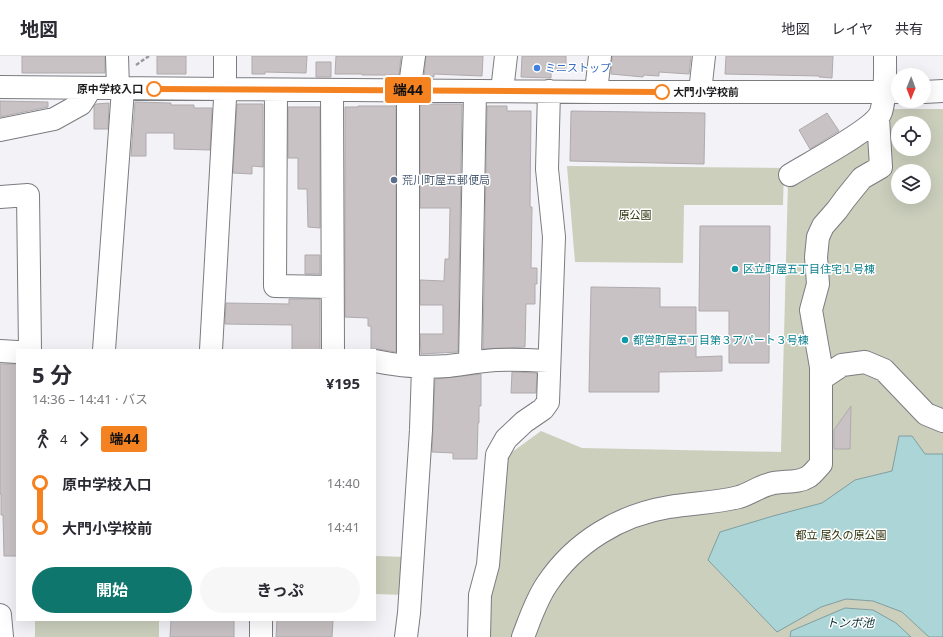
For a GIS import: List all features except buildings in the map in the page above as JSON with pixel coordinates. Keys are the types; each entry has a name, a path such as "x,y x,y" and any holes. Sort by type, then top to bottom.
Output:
{"street":[{"path":"104,349 120,88 117,56"},
{"path":"211,349 225,89 225,56"},
{"path":"406,637 421,430 415,366 409,90 414,56"},
{"path":"502,91 506,56"},
{"path":"596,92 600,56"},
{"path":"700,92 704,56"},
{"path":"790,175 864,130 878,118 891,92 886,56"},
{"path":"0,87 596,92 891,92"},
{"path":"0,130 54,119 81,104 91,88"},
{"path":"276,90 275,286 332,287"},
{"path":"332,90 333,349"},
{"path":"470,363 475,91"},
{"path":"480,637 480,595 488,566 497,455 506,438 524,422 544,409 548,402 548,361 554,237 547,169 548,91"},
{"path":"931,92 943,91"},
{"path":"523,637 533,611 547,585 567,560 584,543 611,526 638,514 669,507 739,497 770,484 808,477 821,464 821,367 811,310 818,284 816,257 818,236 823,226 862,178 881,167 878,118"},
{"path":"0,196 28,195 30,349"},
{"path":"0,351 16,352"},
{"path":"376,361 397,365 415,366 517,360 548,361"},
{"path":"821,379 842,365 865,362 884,370 926,414 943,421"},
{"path":"0,615 2,637"},
{"path":"261,621 261,637"}],"green space":[{"name":"都立 尾久の原公園","path":"892,109 943,109 943,637 488,637 490,598 508,455 541,431 582,448 781,452 788,182"},
{"name":"原公園","path":"567,166 784,168 783,205 684,205 683,263 575,262"},
{"path":"376,556 407,557 406,595 376,594"},
{"path":"35,621 159,621 159,637 35,637"}],"water":[{"path":"899,436 912,436 925,454 943,454 943,637 929,637 902,612 873,601 846,599 821,607 777,632 708,560 720,532 822,503 855,480 892,471"},
{"name":"トンボ池","path":"845,608 873,610 896,623 911,637 790,637 791,631"}],"bus line":[{"name":"端44","path":"154,89 662,92"}],"place":[{"name":"ミニストップ","path":"537,68"},
{"name":"原中学校入口","path":"154,89"},
{"name":"大門小学校前","path":"662,92"},
{"name":"荒川町屋五郵便局","path":"394,180"},
{"name":"区立町屋五丁目住宅１号棟","path":"735,269"},
{"name":"都営町屋五丁目第３アパート３号棟","path":"625,340"}]}
